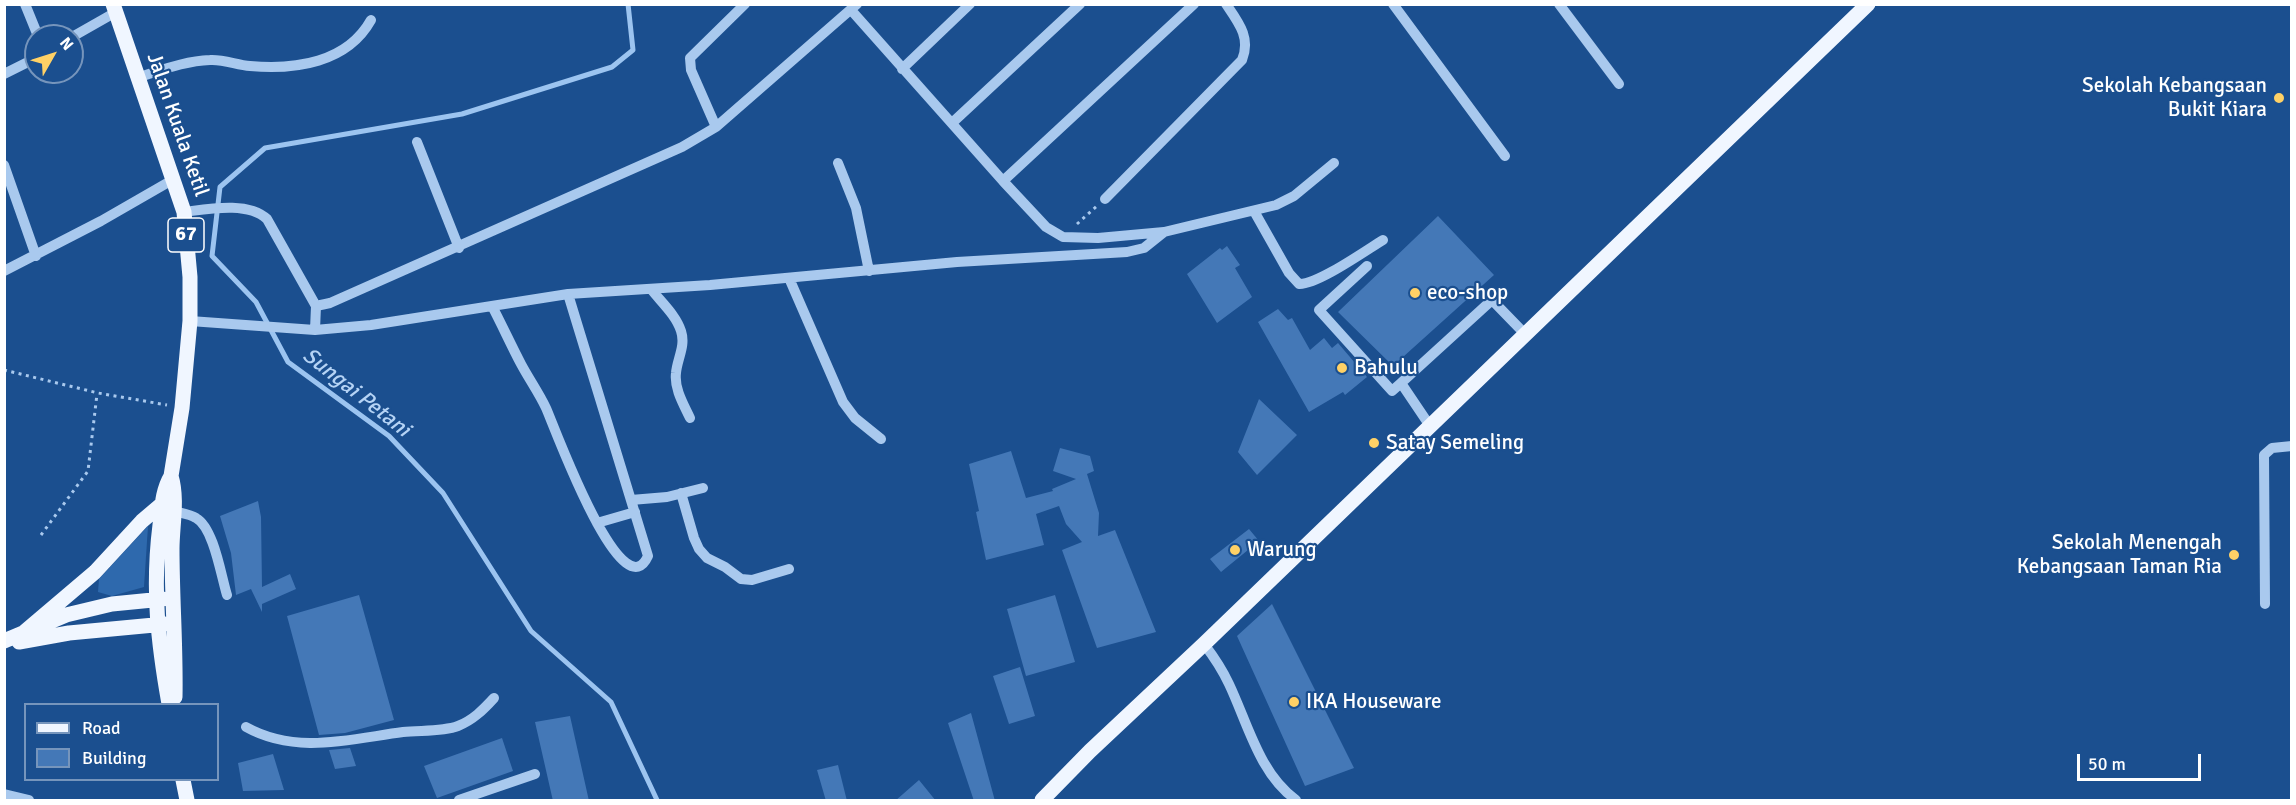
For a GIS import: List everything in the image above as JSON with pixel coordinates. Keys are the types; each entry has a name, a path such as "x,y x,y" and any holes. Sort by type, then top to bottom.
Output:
{"main road":[{"path":"1042,801 1090,751 1868,4"},
{"name":"Jalan Kuala Ketil","path":"115,8 184,212 190,277 190,321 182,408 171,476 175,487 158,539 155,600 169,703"},
{"path":"22,634 95,572 142,521 168,508"},
{"name":"Jalan Kuala Ketil","path":"168,508 176,644 175,703"},
{"path":"4,643 66,615 112,604 172,599"},
{"path":"4,643 69,633 174,624"},
{"path":"183,781 187,801"}],"street":[{"path":"25,4 33,24"},
{"path":"716,127 691,70 690,58 746,4"},
{"path":"902,69 970,4"},
{"path":"952,123 1080,4"},
{"path":"1003,181 1194,4"},
{"path":"1105,199 1242,60 1246,49 1244,32 1226,4"},
{"path":"1393,4 1505,156"},
{"path":"1559,4 1619,84"},
{"path":"316,306 330,303 459,248 682,147 716,127 854,7 902,69 1003,181 1046,227 1063,237 1098,238 1164,232 1254,211 1287,200 1334,163"},
{"path":"84,29 115,8"},
{"path":"139,77 205,60 265,67 310,64 330,58 349,45 364,34 371,20"},
{"path":"4,74 24,64"},
{"path":"417,142 459,248"},
{"path":"838,163 856,208 869,271"},
{"path":"4,165 36,256"},
{"path":"4,271 36,256 174,179"},
{"path":"4,207 16,202"},
{"path":"184,212 207,209 242,209 261,214 267,219 316,306 315,330"},
{"path":"1254,211 1289,273 1299,284 1305,284 1325,275 1383,240"},
{"path":"190,321 315,330 371,325 568,294 789,278 957,262 1127,252 1144,248 1164,232"},
{"path":"1367,266 1319,310 1392,391 1492,300 1525,334"},
{"path":"789,278 843,402 855,418 881,439"},
{"path":"651,289 674,316 681,329 682,350 675,375 676,386 690,418"},
{"path":"492,306 546,407 609,546 633,566 640,566 648,556 568,294"},
{"path":"1401,383 1430,426"},
{"path":"2265,604 2264,455 2272,448 2292,446"},
{"path":"631,500 667,497 704,488"},
{"path":"681,493 694,538 699,549 707,558 725,567 741,579 752,580 789,568"},
{"path":"168,508 190,515 202,523 210,536 226,596"},
{"path":"597,523 635,512"},
{"path":"1204,644 1225,675 1269,772 1287,794 1296,801"},
{"path":"246,727 260,735 293,743 325,743 455,727 475,717 494,698"},
{"path":"459,801 535,774"},
{"path":"491,801 492,789"},
{"path":"4,794 29,801"}],"path":[{"path":"1063,237 1105,199"},
{"path":"4,370 98,393 182,408"},
{"path":"41,535 88,471 98,393"}],"shaded area":[{"path":"148,526 144,587 112,596 98,592 99,579"}],"building":[{"name":"eco-shop","path":"1438,216 1494,275 1393,366 1338,312"},
{"path":"1227,246 1240,265 1235,268 1252,297 1217,323 1187,274 1220,248 1222,250"},
{"path":"1278,309 1288,320 1292,318 1310,350 1324,338 1332,348 1338,343 1367,377 1345,395 1343,392 1309,412 1258,322"},
{"path":"1259,399 1297,435 1257,475 1238,452"},
{"path":"1060,448 1090,456 1094,471 1087,474 1099,513 1098,536 1115,530 1156,632 1097,648 1062,550 1082,542 1066,524 1059,506 1036,514 1044,545 986,560 969,464 1011,451 1026,498 1053,491 1052,489 1076,479 1053,471"},
{"path":"258,501 261,517 262,587 290,574 296,589 262,604 262,612 251,589 236,595 231,553 220,516"},
{"name":"Warung","path":"1249,529 1259,541 1221,572 1210,559"},
{"path":"359,595 394,720 345,733 319,735 287,616"},
{"path":"1055,595 1075,662 1026,676 1007,609"},
{"name":"IKA Houseware","path":"1272,604 1354,768 1305,786 1237,636"},
{"path":"1020,667 1035,716 1009,724 993,676"},
{"path":"971,713 995,801 974,801 948,723"},
{"path":"570,716 589,801 553,801 535,722"},
{"path":"502,738 513,771 437,798 424,766"},
{"path":"350,748 356,766 335,769 329,750"},
{"path":"273,754 284,790 243,791 238,763"},
{"path":"838,765 847,801 826,801 817,770"},
{"path":"919,780 936,801 895,801"}],"waterway":[{"name":"Sungai Petani","path":"628,4 633,50 612,67 462,114 265,148 220,187 212,256 256,302 288,362 389,436 443,493 531,631 611,702 657,800"}],"place":[{"name":"Sekolah Kebangsaan Bukit Kiara","path":"2279,98"},
{"name":"eco-shop","path":"1415,293"},
{"name":"Bahulu","path":"1342,368"},
{"name":"Satay Semeling","path":"1374,443"},
{"name":"Warung","path":"1235,550"},
{"name":"Sekolah Menengah Kebangsaan Taman Ria","path":"2234,555"},
{"name":"IKA Houseware","path":"1294,702"}]}
